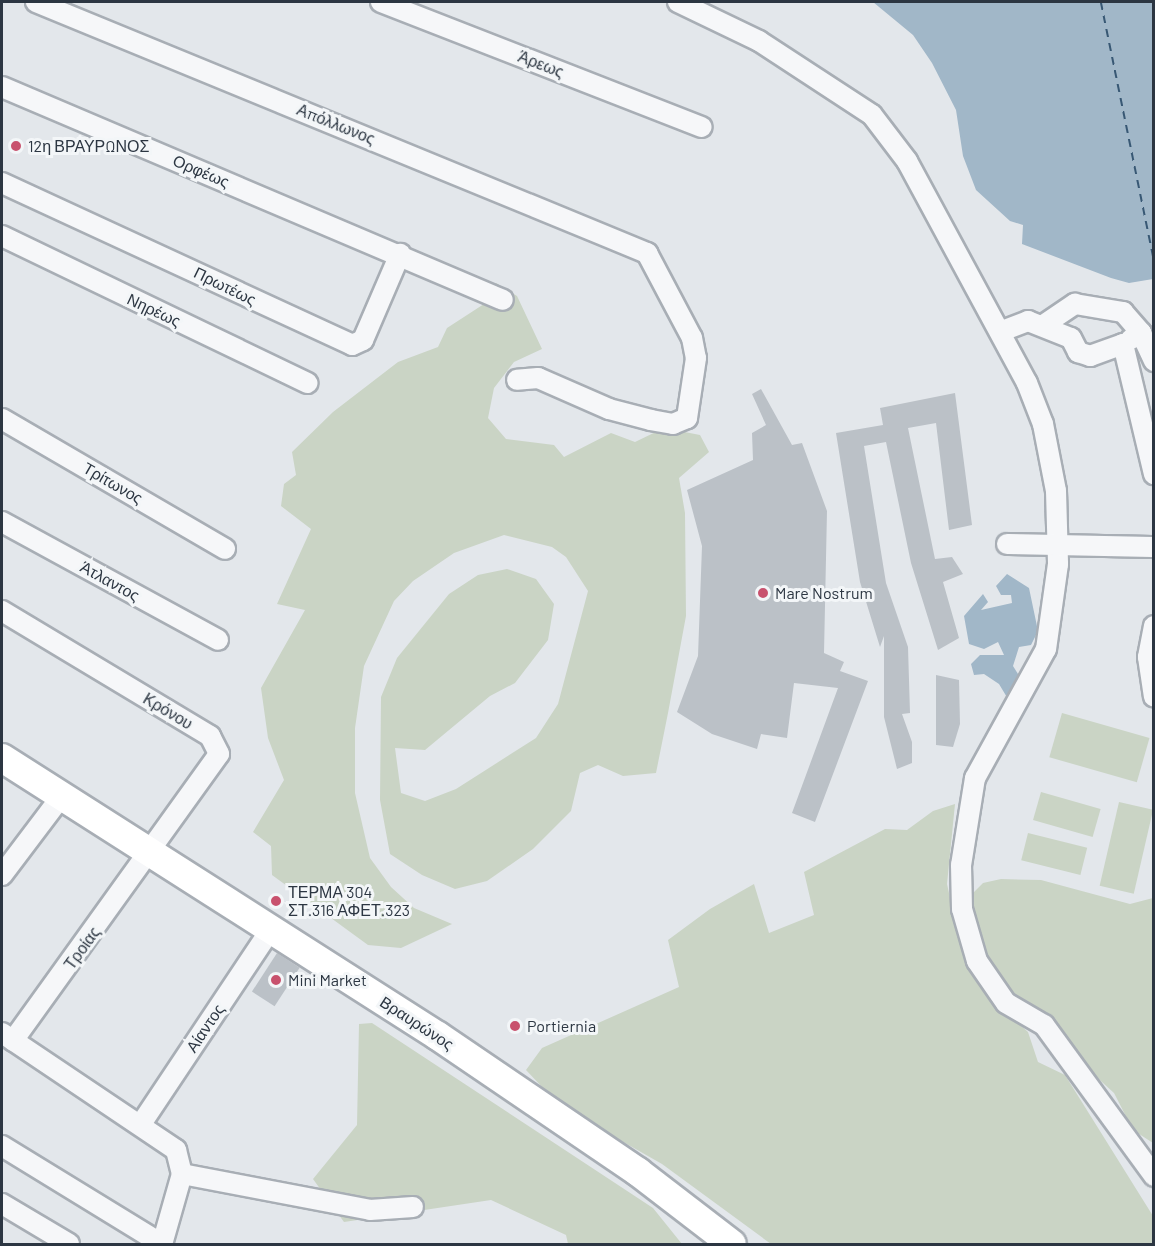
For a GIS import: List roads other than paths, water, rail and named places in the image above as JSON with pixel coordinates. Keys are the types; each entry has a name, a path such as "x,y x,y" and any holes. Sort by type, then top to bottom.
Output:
{"main road":[{"name":"Βραυρώνος","path":"2,758 269,932 495,1074 732,1245"}],"street":[{"name":"Απόλλωνος","path":"36,2 637,245 660,273 692,338 696,358 687,418 674,424 651,420 609,409 538,378 517,380"},
{"name":"Άρεως","path":"381,2 702,127"},
{"path":"678,2 759,41 872,115 907,161 977,283 1002,331 1043,424 1056,491 1058,548 1046,649 975,778 961,865 962,909 977,960 1006,1003 1044,1025 1154,1176"},
{"name":"Ορφέως","path":"2,87 400,254 503,300"},
{"name":"Πρωτέως","path":"2,183 352,345 363,340 400,254"},
{"name":"Νηρέως","path":"2,236 307,383"},
{"path":"1042,326 1075,304 1123,312 1141,333 1154,361"},
{"path":"1002,331 1018,322 1042,326 1071,338 1078,352 1090,356 1120,345 1141,333"},
{"path":"1120,345 1154,474"},
{"name":"Τρίτωνος","path":"2,419 225,549"},
{"name":"Άτλαντος","path":"2,522 218,640"},
{"path":"1007,544 1058,548 1154,547"},
{"name":"Κρόνου","path":"2,612 217,744 213,766 150,855"},
{"path":"1154,626 1148,657 1154,697"},
{"path":"2,875 61,797"},
{"name":"Τροίας","path":"7,1037 150,855"},
{"name":"Αίαντος","path":"141,1124 269,932"},
{"path":"2,1146 162,1244 182,1174 176,1150 141,1124 7,1037"},
{"path":"182,1174 370,1210 413,1207"},
{"path":"2,1204 69,1245"}],"water":[{"path":"873,2 1153,2 1153,279 1129,283 1022,244 1023,225 1010,221 976,190 963,156 956,110 932,63 913,35"},
{"path":"1007,574 1029,588 1038,631 1031,645 1019,647 1013,666 1018,674 1026,673 1008,699 999,684 984,674 974,675 971,664 980,655 1004,655 998,642 984,649 969,644 964,616 983,594 988,602 981,610 1012,603 1011,595 1001,595 996,586"}],"place":[{"name":"12η ΒΡΑΥΡΩΝΟΣ","path":"16,146"},
{"name":"Mare Nostrum","path":"763,593"},
{"name":"ΤΕΡΜΑ 304 ΣΤ.316 ΑΦΕΤ.323","path":"276,901"},
{"name":"Mini Market","path":"276,980"},
{"name":"Portiernia","path":"515,1026"}]}
